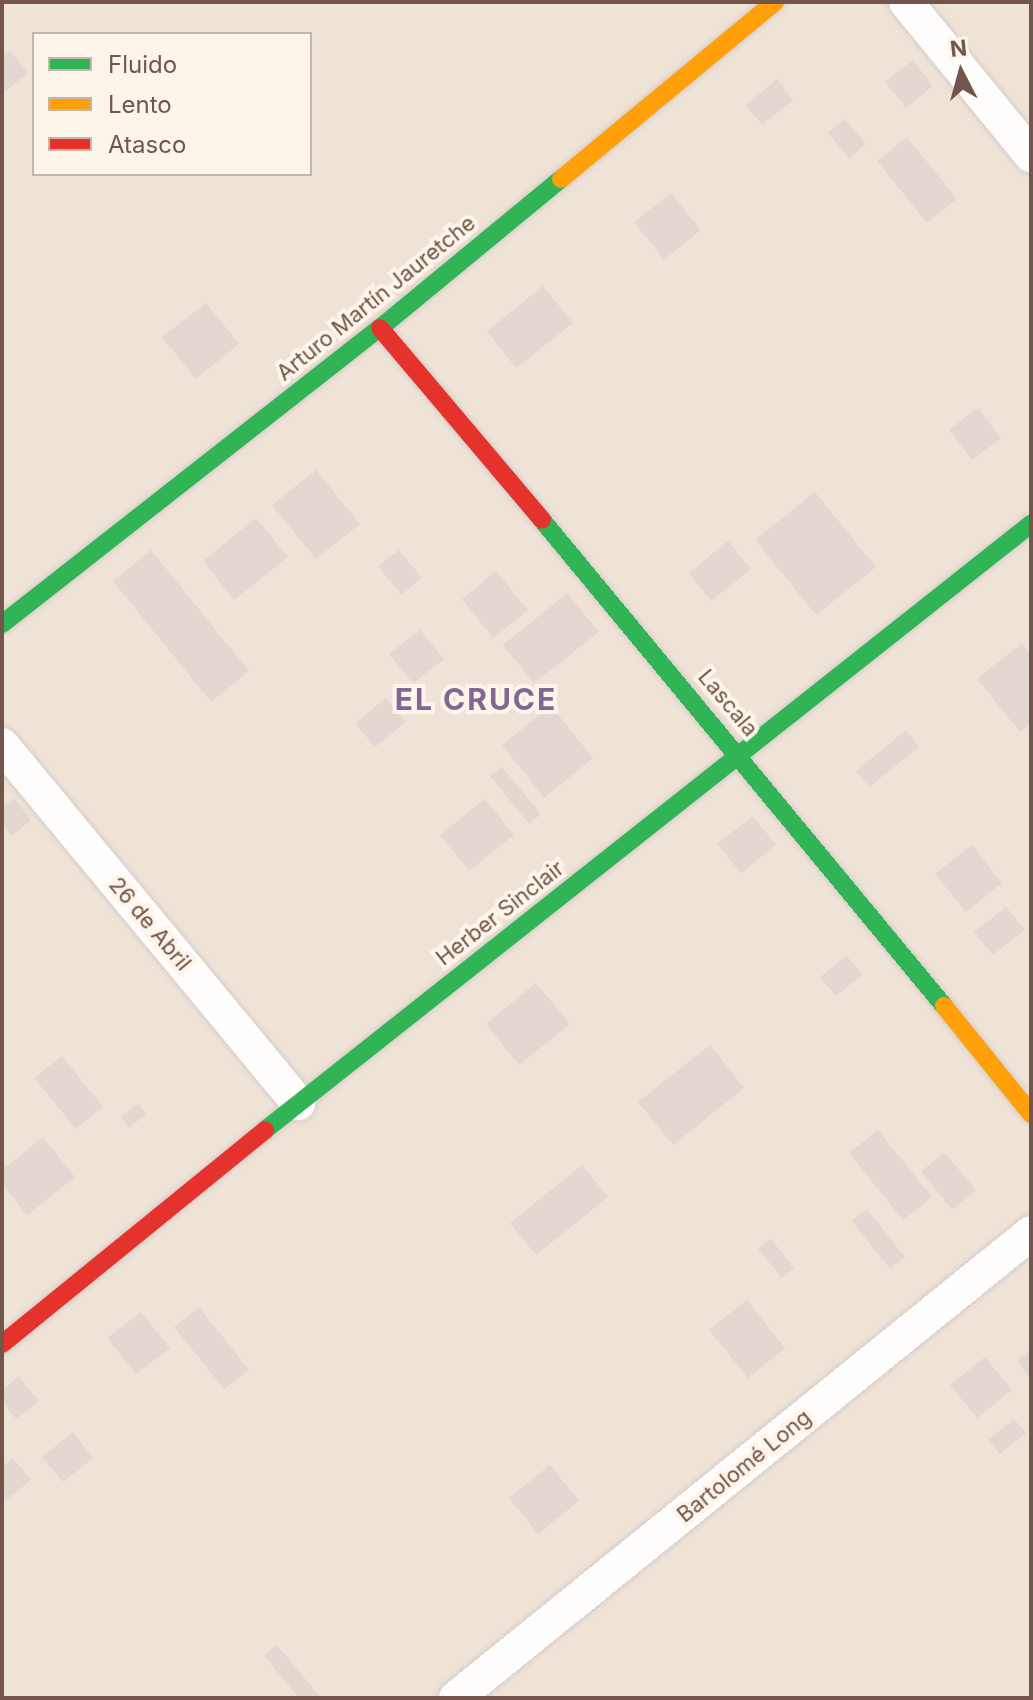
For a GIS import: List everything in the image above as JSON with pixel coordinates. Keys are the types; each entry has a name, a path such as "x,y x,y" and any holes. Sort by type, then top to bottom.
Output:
{"street":[{"name":"Arturo Martín Jauretche","path":"2,624 380,328 775,2"},
{"path":"906,2 1031,155"},
{"name":"Lascala","path":"380,328 740,754 1031,1114"},
{"name":"Herber Sinclair","path":"2,1344 298,1103 1031,524"},
{"name":"26 de Abril","path":"2,745 298,1103"},
{"name":"Bartolomé Long","path":"456,1698 1031,1233"}],"shaded area":[{"path":"2,2 1031,2 1031,1698 2,1698"}],"building":[{"path":"10,51 28,73 4,92 2,58"},
{"path":"913,60 933,86 906,108 885,82"},
{"path":"777,79 793,100 762,125 746,105"},
{"path":"845,119 866,144 849,158 828,133"},
{"path":"907,137 957,199 927,223 877,161"},
{"path":"671,193 701,230 664,260 634,222"},
{"path":"543,286 573,323 516,368 487,331"},
{"path":"206,303 239,344 196,379 162,337"},
{"path":"978,408 1001,438 972,460 949,430"},
{"path":"316,470 360,524 316,559 272,505"},
{"path":"815,492 876,567 816,615 755,540"},
{"path":"256,518 288,557 234,600 203,561"},
{"path":"728,541 751,569 711,601 689,573"},
{"path":"151,550 249,671 211,702 113,581"},
{"path":"399,550 422,578 401,595 378,566"},
{"path":"496,571 528,610 493,638 462,599"},
{"path":"567,593 599,632 534,683 503,645"},
{"path":"420,630 444,659 413,683 389,654"},
{"path":"1022,643 1031,654 1031,724 1020,732 977,679"},
{"path":"386,698 406,722 375,747 355,723"},
{"path":"551,706 593,758 544,798 502,745"},
{"path":"906,730 919,747 869,787 856,771"},
{"path":"502,767 541,814 529,824 490,776"},
{"path":"14,798 31,820 12,836 2,823 2,808"},
{"path":"485,799 514,835 469,871 440,835"},
{"path":"753,816 776,845 741,873 717,844"},
{"path":"972,845 1002,883 966,912 935,874"},
{"path":"1006,907 1025,930 993,955 974,932"},
{"path":"847,956 862,975 836,996 820,977"},
{"path":"536,983 570,1024 519,1065 486,1024"},
{"path":"710,1045 744,1088 673,1145 638,1102"},
{"path":"62,1056 103,1107 76,1129 34,1078"},
{"path":"138,1104 146,1114 129,1128 121,1117"},
{"path":"878,1130 932,1197 903,1220 849,1153"},
{"path":"43,1137 75,1177 27,1215 2,1184 2,1170"},
{"path":"945,1153 976,1190 952,1210 921,1171"},
{"path":"582,1165 608,1197 536,1255 510,1223"},
{"path":"867,1209 905,1257 890,1269 852,1221"},
{"path":"771,1239 794,1268 782,1278 758,1249"},
{"path":"747,1300 785,1348 748,1378 709,1330"},
{"path":"199,1307 249,1370 224,1389 174,1327"},
{"path":"141,1312 170,1348 136,1374 107,1338"},
{"path":"1031,1349 1031,1379 1017,1361"},
{"path":"985,1357 1012,1390 977,1418 950,1385"},
{"path":"19,1376 39,1401 16,1419 2,1401 2,1390"},
{"path":"1014,1419 1026,1433 1000,1454 988,1440"},
{"path":"73,1432 93,1458 63,1482 42,1457"},
{"path":"13,1458 31,1480 5,1501 2,1467"},
{"path":"550,1465 579,1501 538,1534 509,1498"},
{"path":"277,1645 321,1698 299,1698 264,1656"}],"traffic: fast":[{"path":"2,624 380,328 561,179"},
{"path":"542,520 944,1006"},
{"path":"265,1130 1031,524"}],"traffic: slow":[{"path":"561,179 775,2"},
{"path":"944,1006 1031,1114"}],"traffic: jam":[{"path":"380,328 542,520"},
{"path":"2,1344 265,1130"}],"district":[{"name":"EL CRUCE","path":"476,699"}]}
